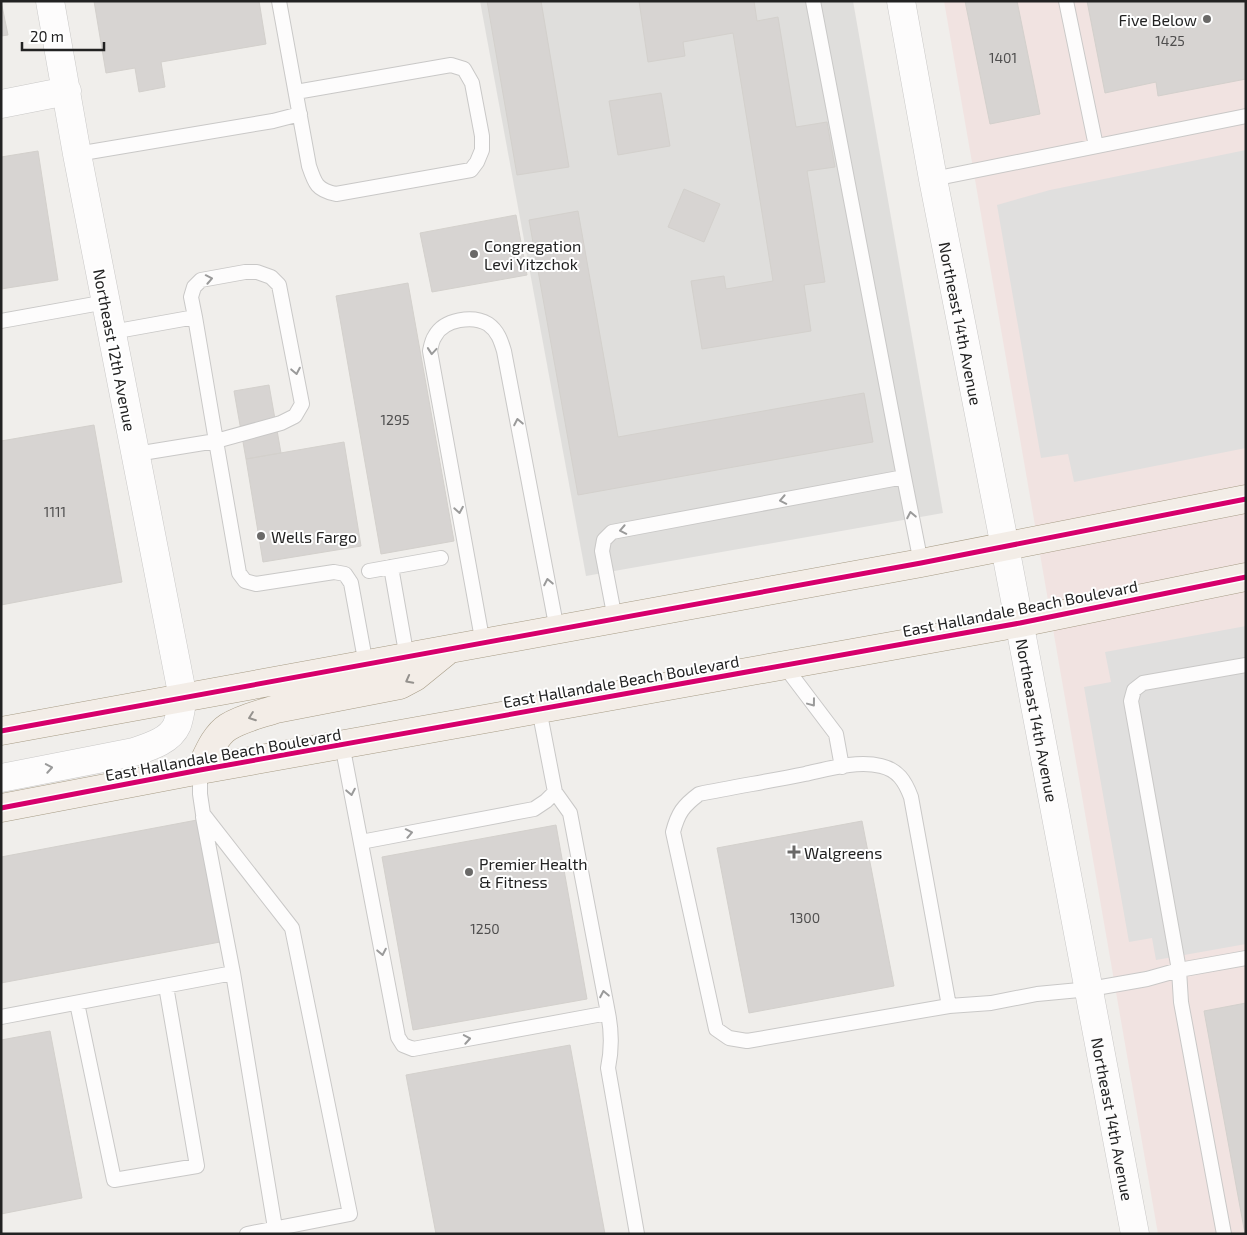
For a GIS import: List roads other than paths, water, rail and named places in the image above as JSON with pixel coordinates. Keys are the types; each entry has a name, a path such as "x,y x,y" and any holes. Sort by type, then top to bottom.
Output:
{"main road":[{"path":"1,730 408,658 1005,547 1246,499"},
{"name":"East Hallandale Beach Boulevard","path":"1,808 342,744 1020,622 1246,576"},
{"path":"200,770 215,741 227,727 258,714 276,709 400,685 415,677 448,650"}],"street":[{"name":"Northeast 12th Avenue","path":"50,1 77,154 183,698"},
{"name":"Northeast 14th Avenue","path":"901,1 933,179 1020,622 1136,1234"},
{"path":"1,104 66,91"},
{"path":"1,778 134,752 149,747 168,736 172,731 176,725 183,698"}],"lane":[{"path":"279,1 309,166 314,181 324,191 336,194 471,170 482,150 482,136 472,84 464,69 451,65 296,92"},
{"path":"813,1 920,563"},
{"path":"1066,1 1096,146"},
{"path":"77,154 300,114"},
{"path":"933,179 1246,116"},
{"path":"136,454 216,441 281,423 295,416 302,404 280,285 271,277 257,272 245,272 201,280 194,287 191,297 195,317 216,441 239,573 245,580 256,584 334,572 345,574 351,583 366,665"},
{"path":"1,321 106,302"},
{"path":"112,332 195,317"},
{"path":"483,644 430,351 435,334 448,324 463,320 478,320 489,325 500,336 557,630"},
{"path":"615,619 602,551 604,540 612,532 904,477"},
{"path":"370,571 441,558"},
{"path":"391,567 408,658"},
{"path":"784,664 836,734 842,767"},
{"path":"1224,1234 1181,1002 1178,970 1131,701 1134,690 1143,683 1246,665"},
{"path":"539,709 555,792 570,813 612,1034 612,1052 608,1068 637,1234"},
{"path":"342,744 398,1038 403,1045 413,1049 608,1013"},
{"path":"949,1006 911,797 906,783 895,772 882,766 867,764 842,767 699,794 685,804 677,818 673,832 716,1029 729,1038 747,1041 949,1006 991,1003 1037,994 1090,988 1147,979 1178,970 1246,958"},
{"path":"200,770 200,794 203,814 233,973 276,1228"},
{"path":"361,842 534,809 555,792"},
{"path":"203,814 292,928 350,1214 247,1234"},
{"path":"1,1017 233,973"},
{"path":"77,1003 114,1180 198,1166 166,986"}],"place":[{"name":"Five Below","path":"1207,19"},
{"name":"Congregation Levi Yitzchok","path":"474,254"},
{"name":"Wells Fargo","path":"261,536"},
{"name":"Walgreens","path":"794,852"},
{"name":"Premier Health & Fitness","path":"469,872"}]}
